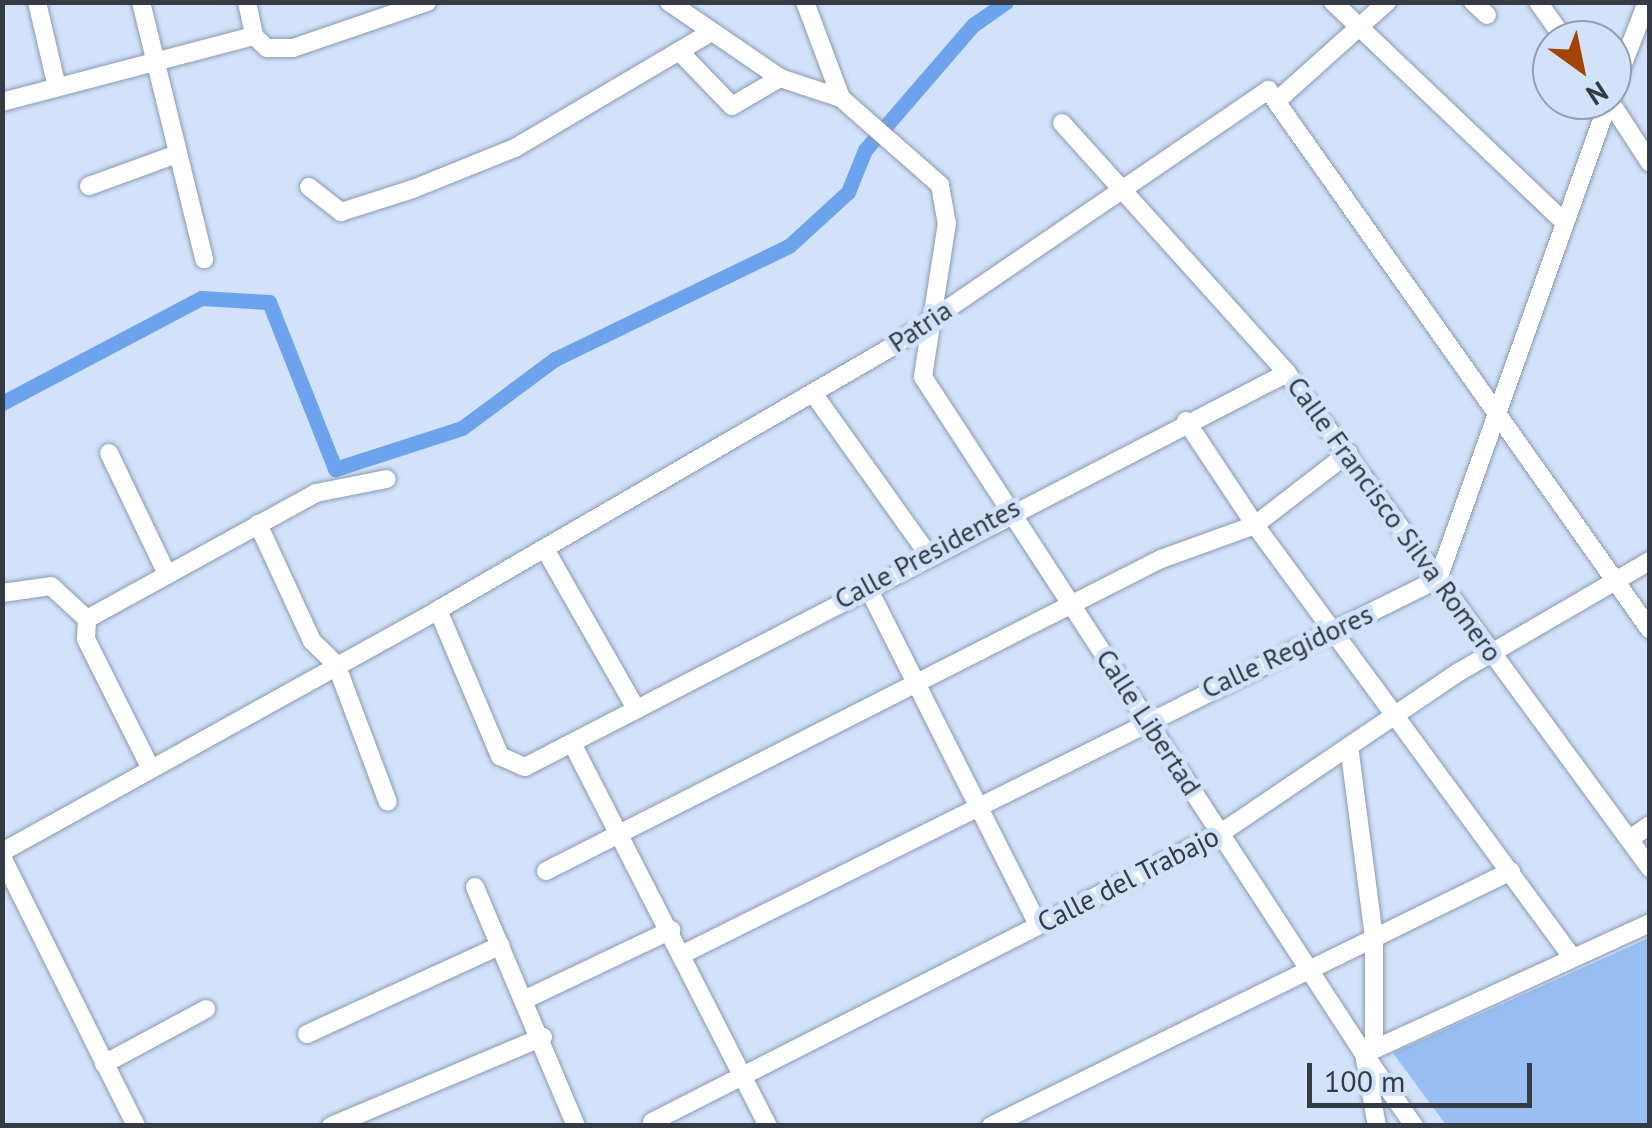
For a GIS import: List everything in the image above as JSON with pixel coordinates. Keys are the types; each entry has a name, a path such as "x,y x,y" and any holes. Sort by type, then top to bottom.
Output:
{"street":[{"path":"37,2 56,83"},
{"path":"141,2 204,259"},
{"path":"247,2 254,36 267,48 293,48 427,2"},
{"path":"669,2 706,35 780,78 841,98"},
{"path":"805,2 841,98"},
{"path":"1333,2 1564,222"},
{"path":"1387,2 1280,98 1650,630"},
{"path":"1632,41 1647,2"},
{"path":"309,186 342,212 413,189 515,148 706,35"},
{"path":"2,102 56,83 254,36"},
{"path":"679,51 732,106 780,78"},
{"name":"Patria","path":"2,855 150,767 438,610 813,393 927,322 1255,94 1280,98"},
{"name":"Calle Libertad","path":"841,98 908,150 940,185 947,223 927,322 923,377 1311,968 1369,1050 1377,1126"},
{"path":"1438,579 1602,120"},
{"path":"1622,120 1650,163"},
{"name":"Calle Francisco Silva Romero","path":"1062,123 1122,184 1287,373 1650,868"},
{"path":"89,186 176,154"},
{"name":"Calle Presidentes","path":"438,610 504,764 518,768 573,745 927,552 1287,373"},
{"path":"813,393 927,552"},
{"path":"1186,421 1331,633 1572,957"},
{"path":"109,453 165,570"},
{"path":"546,871 915,682 1193,546 1255,526 1348,453"},
{"path":"87,619 165,570 316,493 386,479"},
{"path":"258,524 312,642 336,664 388,802"},
{"path":"545,549 637,710"},
{"name":"Calle del Trabajo","path":"652,1122 1221,832 1350,753 1492,650 1650,561"},
{"name":"Calle Regidores","path":"683,954 1148,719 1438,579"},
{"path":"866,584 1038,924"},
{"path":"2,594 52,586 87,619 92,653 150,767"},
{"path":"573,745 768,1126"},
{"path":"1350,753 1374,938 1369,1050 1414,1126"},
{"path":"1630,839 1650,826"},
{"path":"2,855 136,1126"},
{"path":"991,1126 1511,871"},
{"path":"475,887 543,1037 576,1126"},
{"path":"1369,1050 1650,923"},
{"path":"526,998 671,930"},
{"path":"306,1034 501,945"},
{"path":"104,1064 206,1008"},
{"path":"330,1126 543,1037"}],"shaded area":[{"path":"1649,938 1649,1125 1446,1125 1393,1053"}],"waterway":[{"path":"2,403 201,298 269,302 335,469 462,428 555,359 789,246 848,192 865,150 973,25 1006,2"}]}
